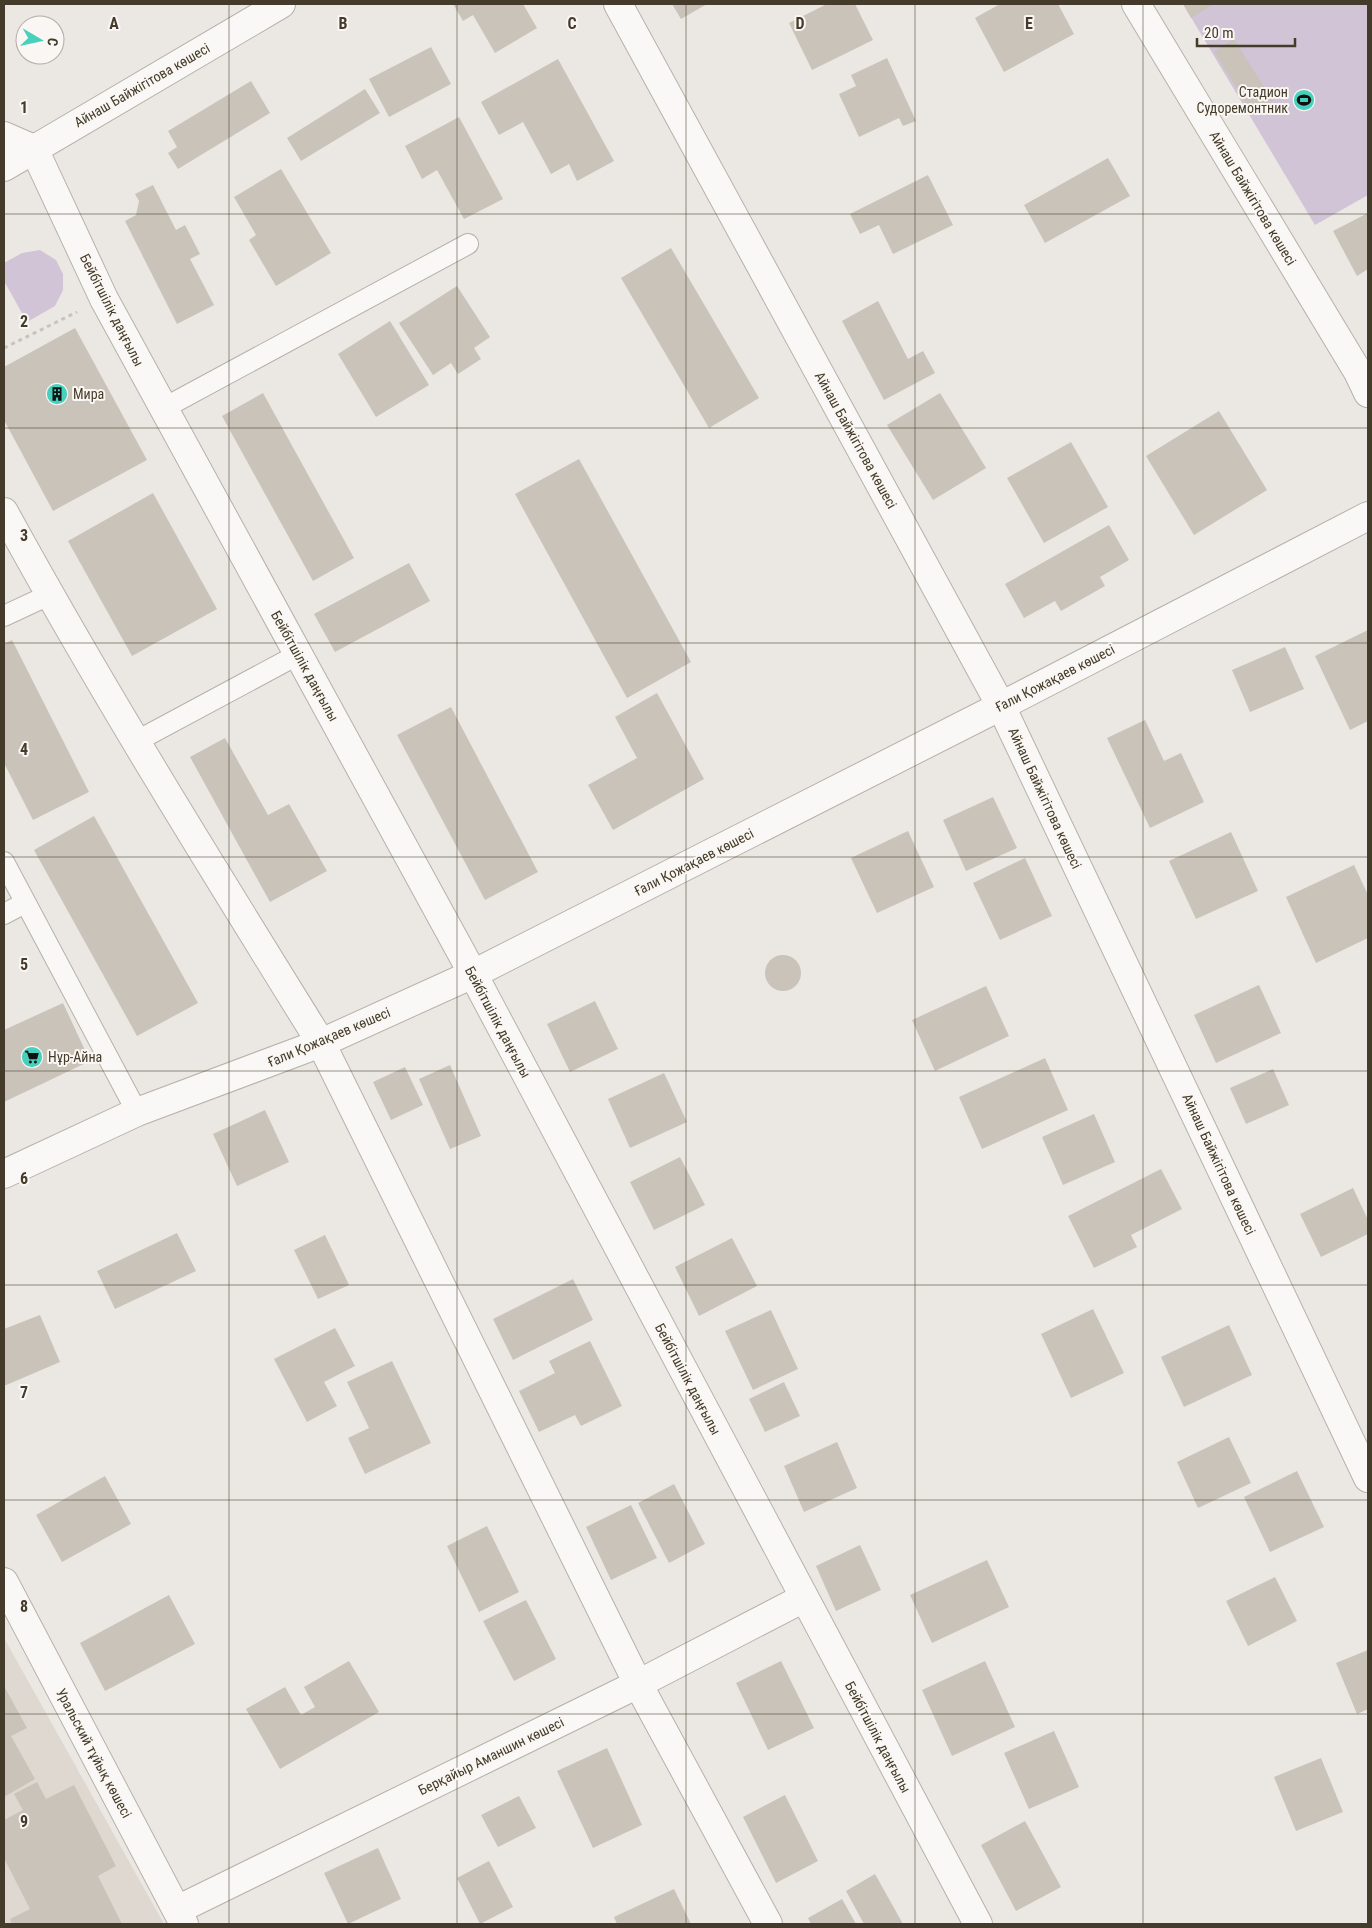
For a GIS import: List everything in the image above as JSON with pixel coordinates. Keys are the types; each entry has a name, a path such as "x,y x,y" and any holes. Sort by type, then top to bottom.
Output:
{"street":[{"name":"Айнаш Байжігітова көшесі","path":"4,167 281,4"},
{"name":"Айнаш Байжігітова көшесі","path":"618,4 1001,706 1368,1478"},
{"name":"Айнаш Байжігітова көшесі","path":"1136,4 1365,375"},
{"path":"4,136 34,149"},
{"name":"Бейбітшілік даңғылы","path":"34,149 104,298 473,974 978,1924"},
{"path":"4,512 49,595 135,742 321,1043 638,1684 768,1924"},
{"name":"Ғали Қожақаев көшесі","path":"4,1174 137,1112 321,1043 473,974 1001,706 1368,516"},
{"name":"Уральский тұйық көшесі","path":"4,1582 180,1917"},
{"name":"Берқайыр Аманшин көшесі","path":"180,1917 804,1598"}],"lane":[{"path":"164,408 468,244"},
{"path":"4,616 49,595"},
{"path":"135,742 299,654"},
{"path":"4,862 137,1112"},
{"path":"4,914 25,904"}],"path":[{"path":"4,348 104,298"}],"shaded area":[{"name":"Стадион Судоремонтник","path":"1183,4 1368,4 1368,195 1315,225"},
{"path":"40,250 56,260 63,274 63,290 55,306 27,322 4,281 4,263 22,253"},
{"path":"4,1638 164,1924 4,1924"}],"building":[{"path":"453,4 523,4 537,28 495,53 473,15 463,21"},
{"path":"672,4 707,4 681,19"},
{"path":"827,4 855,4 873,40 812,70 789,23"},
{"path":"1000,4 1058,4 1074,34 1004,72 975,18"},
{"path":"1183,4 1214,4 1191,18"},
{"path":"1234,39 1273,101 1253,114 1214,52"},
{"path":"431,47 451,84 389,117 369,79"},
{"path":"887,58 916,121 903,126 899,118 859,137 839,94 856,86 851,75"},
{"path":"558,59 614,161 577,181 569,164 551,174 523,122 499,135 481,102"},
{"path":"251,81 270,113 178,169 168,153 177,147 168,131"},
{"path":"365,89 380,113 301,161 287,138"},
{"path":"459,117 503,199 464,219 437,170 422,179 405,146"},
{"path":"1108,158 1130,196 1045,243 1024,205"},
{"path":"281,169 331,253 276,286 249,240 256,235 234,197"},
{"path":"928,175 953,225 893,254 879,225 860,234 850,214"},
{"path":"153,185 176,230 185,225 200,254 190,259 214,305 177,324 125,221 136,215 139,201 135,194"},
{"path":"1368,213 1368,269 1357,276 1333,231"},
{"path":"671,248 759,398 709,428 621,278"},
{"path":"457,286 490,337 474,348 481,359 458,374 451,363 433,375 399,323"},
{"path":"878,301 908,359 923,351 935,373 884,400 842,321"},
{"path":"390,321 429,385 376,417 338,354"},
{"name":"Мира","path":"75,328 147,460 53,511 4,420 4,367"},
{"path":"263,393 354,558 313,581 222,416"},
{"path":"940,393 986,468 933,500 887,425"},
{"path":"1219,411 1267,490 1194,535 1146,456"},
{"path":"1071,442 1108,507 1044,543 1007,478"},
{"path":"579,459 691,662 627,698 515,494"},
{"path":"153,493 217,609 132,656 68,541"},
{"path":"1109,525 1129,560 1100,577 1105,586 1061,611 1055,601 1024,618 1005,584"},
{"path":"409,563 430,601 335,652 314,614"},
{"path":"1368,630 1368,721 1350,730 1315,656"},
{"path":"12,640 89,792 33,820 4,763 4,644"},
{"path":"1285,647 1304,689 1250,712 1232,670"},
{"path":"657,693 704,779 613,830 588,785 637,758 615,717"},
{"path":"451,707 538,872 485,900 397,735"},
{"path":"1145,720 1164,761 1181,753 1204,802 1150,828 1107,738"},
{"path":"225,738 268,815 289,804 327,871 270,902 190,757"},
{"path":"993,797 1017,848 966,871 943,820"},
{"path":"94,816 198,1003 137,1036 34,850"},
{"path":"908,831 934,887 877,913 851,858"},
{"path":"1231,832 1258,891 1196,919 1169,861"},
{"path":"1025,858 1052,916 1000,940 973,883"},
{"path":"1354,865 1368,895 1368,938 1316,963 1286,897"},
{"path":"783,955 790,956 796,960 800,966 800,980 796,986 790,990 783,991 776,990 770,986 766,980 765,973 766,966 770,960 776,956"},
{"path":"1259,985 1281,1033 1216,1063 1194,1015"},
{"path":"986,986 1009,1036 935,1071 912,1020"},
{"path":"595,1001 618,1049 570,1072 547,1024"},
{"path":"63,1003 90,1061 4,1102 4,1030"},
{"path":"1045,1058 1068,1110 982,1149 959,1097"},
{"path":"450,1065 481,1136 450,1149 419,1079"},
{"path":"405,1067 423,1105 391,1120 373,1082"},
{"path":"1273,1069 1289,1105 1246,1124 1230,1088"},
{"path":"664,1073 687,1122 630,1148 608,1099"},
{"path":"265,1110 289,1162 237,1186 213,1134"},
{"path":"1094,1114 1115,1162 1063,1185 1042,1137"},
{"path":"680,1157 705,1205 654,1230 630,1182"},
{"path":"1161,1169 1182,1209 1131,1235 1137,1247 1094,1268 1068,1216"},
{"path":"1353,1188 1368,1220 1368,1234 1321,1257 1300,1214"},
{"path":"177,1233 196,1271 115,1309 97,1271"},
{"path":"325,1235 349,1285 318,1299 294,1250"},
{"path":"732,1238 757,1286 699,1316 675,1267"},
{"path":"573,1279 593,1320 513,1360 493,1319"},
{"path":"1093,1309 1124,1373 1071,1398 1041,1334"},
{"path":"771,1310 798,1369 753,1390 725,1331"},
{"path":"40,1315 60,1362 4,1386 4,1329"},
{"path":"1229,1325 1252,1375 1184,1407 1161,1357"},
{"path":"335,1328 355,1366 324,1382 337,1406 307,1422 274,1359"},
{"path":"590,1341 622,1406 581,1426 575,1415 539,1432 519,1391 555,1373 549,1361"},
{"path":"392,1361 431,1443 365,1474 348,1438 369,1428 347,1382"},
{"path":"784,1382 800,1416 765,1432 749,1399"},
{"path":"1229,1437 1251,1483 1198,1508 1177,1462"},
{"path":"837,1442 857,1488 804,1512 784,1466"},
{"path":"1297,1471 1324,1527 1270,1552 1244,1497"},
{"path":"105,1476 131,1524 62,1562 36,1515"},
{"path":"674,1484 705,1544 669,1563 638,1503"},
{"path":"631,1505 657,1558 611,1580 586,1527"},
{"path":"487,1526 519,1592 479,1612 447,1546"},
{"path":"860,1545 881,1590 836,1611 816,1566"},
{"path":"987,1560 1009,1607 932,1643 910,1595"},
{"path":"1275,1577 1297,1621 1248,1646 1226,1601"},
{"path":"169,1595 195,1644 105,1691 80,1643"},
{"path":"526,1600 556,1659 514,1681 483,1621"},
{"path":"1368,1650 1368,1709 1357,1714 1336,1663"},
{"path":"349,1661 379,1712 280,1769 246,1709 285,1687 301,1715 315,1707 304,1687"},
{"path":"781,1661 814,1728 768,1750 736,1683"},
{"path":"985,1661 1015,1727 952,1756 922,1690"},
{"path":"4,1686 27,1728 11,1736 35,1779 4,1797"},
{"path":"1054,1731 1079,1787 1029,1809 1004,1753"},
{"path":"607,1748 642,1825 593,1848 557,1771"},
{"path":"1321,1758 1343,1812 1296,1831 1274,1777"},
{"path":"37,1782 46,1799 74,1785 116,1866 98,1876 122,1924 12,1924 10,1919 30,1909 4,1858 4,1820 23,1810 14,1794"},
{"path":"785,1795 818,1861 776,1883 743,1817"},
{"path":"519,1796 536,1828 498,1847 481,1815"},
{"path":"1025,1821 1061,1887 1016,1911 981,1845"},
{"path":"378,1848 401,1899 348,1924 324,1873"},
{"path":"489,1861 513,1907 480,1924 457,1878"},
{"path":"875,1874 903,1924 864,1924 846,1891"},
{"path":"674,1889 691,1924 617,1924 614,1917"},
{"path":"842,1899 856,1924 811,1924 808,1918"}],"place":[{"name":"Стадион Судоремонтник","path":"1304,100"},
{"name":"Мира","path":"57,394"},
{"name":"Нұр-Айна","path":"32,1057"}]}
